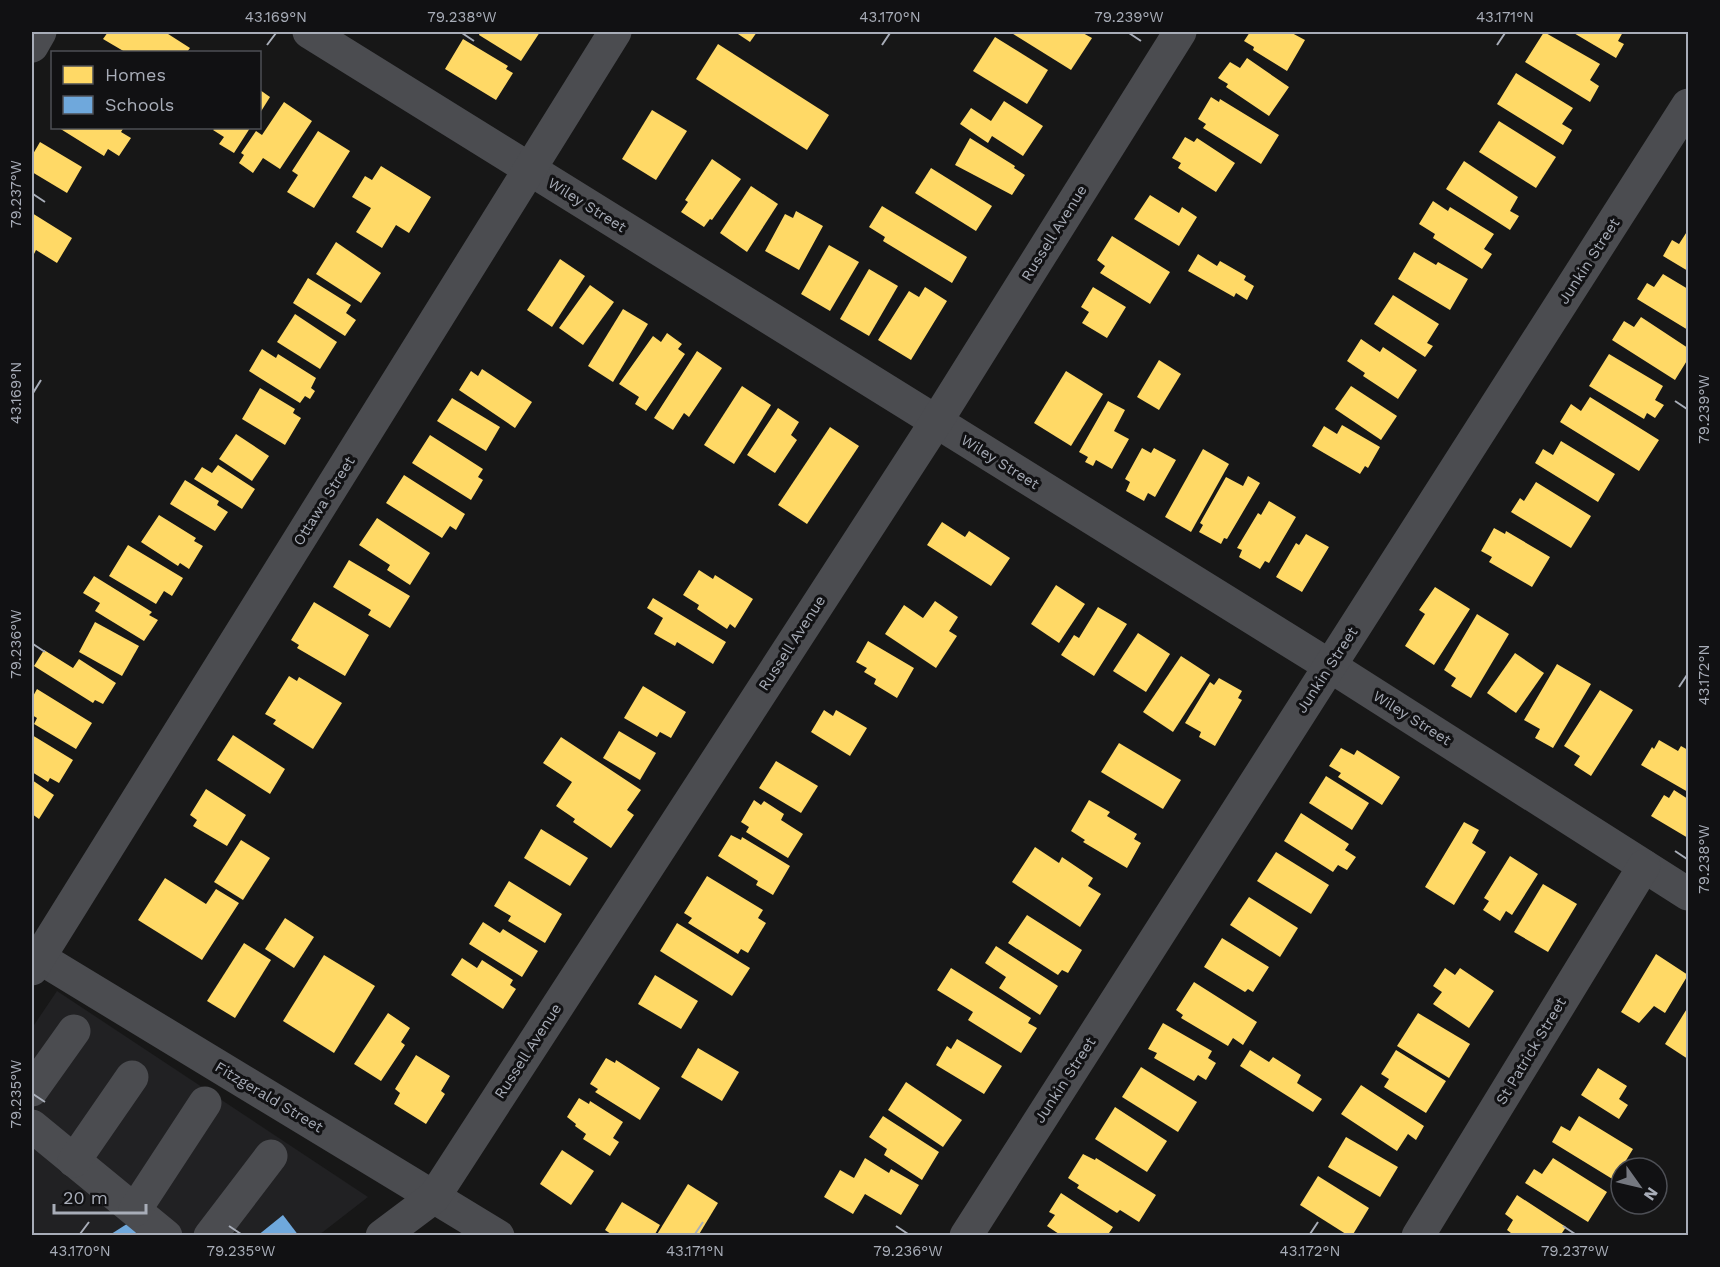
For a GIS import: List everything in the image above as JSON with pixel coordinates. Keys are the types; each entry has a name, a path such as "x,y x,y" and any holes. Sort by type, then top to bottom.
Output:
{"street":[{"path":"32,45 40,32"},
{"name":"Wiley Street","path":"309,32 1330,666 1689,894"},
{"name":"Ottawa Street","path":"36,964 615,32"},
{"name":"Russell Avenue","path":"382,1236 434,1197 936,422 1180,32"},
{"name":"Junkin Street","path":"966,1236 1689,105"},
{"name":"St Patrick Street","path":"1418,1236 1644,866"},
{"name":"Fitzgerald Street","path":"36,964 498,1236"},
{"path":"32,1090 74,1032"},
{"path":"74,1161 132,1077"},
{"path":"135,1210 205,1103"},
{"path":"32,1126 166,1236"},
{"path":"210,1236 271,1156"}],"shaded area":[{"path":"57,991 368,1197 319,1235 32,1236 32,1028"}],"building: Homes":[{"path":"108,32 165,32 190,48 188,51 123,51 103,39"},
{"path":"480,32 540,32 521,61 479,35"},
{"path":"735,32 757,32 750,42"},
{"path":"1010,32 1081,32 1092,38 1071,70"},
{"path":"1250,32 1290,32 1305,40 1287,71 1253,50 1254,47 1244,41"},
{"path":"1544,32 1600,64 1590,80 1599,86 1590,102 1525,62"},
{"path":"1572,32 1623,32 1618,41 1624,44 1616,58"},
{"path":"995,37 1048,70 1027,104 973,71"},
{"path":"463,39 508,66 506,69 513,73 496,100 445,69"},
{"path":"718,44 829,115 807,150 696,79"},
{"path":"1247,58 1289,87 1269,116 1226,87 1228,84 1218,78 1230,62 1240,68"},
{"path":"1516,73 1573,108 1562,124 1572,130 1563,145 1497,104"},
{"path":"261,91 270,97 261,111"},
{"path":"1211,97 1219,102 1220,99 1279,135 1261,164 1203,128 1206,124 1198,119"},
{"path":"1004,101 1043,126 1023,156 992,136 988,143 960,124 971,108 991,121"},
{"path":"284,102 312,121 280,169 263,158 253,173 239,163 244,155 241,153 256,131 262,135"},
{"path":"652,110 687,131 656,180 622,159"},
{"path":"1499,121 1556,157 1536,188 1479,152"},
{"path":"61,129 123,129 121,132 131,138 119,156 108,149 104,156"},
{"path":"249,129 234,153 219,144 224,137 213,130"},
{"path":"318,131 350,151 314,208 287,192 298,175 292,171"},
{"path":"1185,137 1194,142 1197,138 1235,163 1216,192 1178,168 1181,163 1172,158"},
{"path":"970,138 1015,166 1014,168 1025,175 1012,195 955,165"},
{"path":"40,142 82,167 67,193 32,172 32,153"},
{"path":"712,159 741,179 712,220 710,219 704,227 681,212 688,202 685,200"},
{"path":"1464,161 1518,197 1510,211 1519,216 1510,230 1446,189"},
{"path":"381,166 431,197 409,233 396,225 382,248 356,232 371,208 352,197 365,176 372,180"},
{"path":"931,168 992,206 976,231 915,193"},
{"path":"751,186 778,204 747,252 720,233"},
{"path":"1150,195 1179,213 1182,207 1197,217 1179,246 1134,219"},
{"path":"1433,201 1448,211 1450,207 1494,234 1484,249 1492,254 1482,269 1433,238 1435,234 1419,224"},
{"path":"882,206 967,257 952,283 883,241 885,237 869,227"},
{"path":"796,211 823,226 799,270 765,251 785,214 793,218"},
{"path":"32,213 72,238 57,263 36,250 32,258"},
{"path":"1688,230 1688,271 1663,256 1672,240 1679,244"},
{"path":"1112,236 1170,272 1150,304 1100,273 1105,266 1097,260"},
{"path":"336,242 381,273 361,303 316,274"},
{"path":"829,245 859,262 830,311 801,294"},
{"path":"1414,252 1468,279 1450,310 1398,279"},
{"path":"1198,254 1217,266 1220,261 1246,276 1244,280 1254,286 1247,300 1236,293 1234,297 1188,271"},
{"path":"560,259 585,276 552,327 527,310"},
{"path":"869,269 898,286 869,336 840,319"},
{"path":"1663,274 1688,289 1688,330 1637,299 1647,283 1654,287"},
{"path":"308,278 351,305 346,313 356,320 345,336 293,303"},
{"path":"590,285 614,302 583,345 559,328"},
{"path":"925,287 947,301 911,360 878,340 909,291 919,297"},
{"path":"1093,287 1126,307 1107,338 1082,323 1089,312 1081,307"},
{"path":"1393,295 1439,324 1427,343 1433,346 1425,357 1374,324"},
{"path":"623,309 648,324 613,382 588,366"},
{"path":"295,314 337,342 320,369 277,342"},
{"path":"1641,317 1688,348 1688,359 1675,380 1612,340 1624,321 1634,327"},
{"path":"667,333 682,344 678,349 685,354 646,411 635,404 639,397 619,384 653,336 661,342"},
{"path":"1361,339 1380,352 1383,347 1417,370 1398,399 1363,376 1365,373 1347,361"},
{"path":"262,349 276,358 278,354 316,378 311,388 315,391 310,399 305,396 300,403 249,371"},
{"path":"697,351 722,368 689,417 684,413 673,430 654,418"},
{"path":"1609,354 1663,386 1655,400 1664,405 1655,418 1647,413 1644,419 1589,386"},
{"path":"1159,360 1181,374 1159,410 1137,397"},
{"path":"482,369 532,402 515,428 459,390 471,371 478,376"},
{"path":"1066,371 1103,394 1071,446 1034,423"},
{"path":"742,386 771,405 734,464 704,445"},
{"path":"1351,386 1397,416 1381,440 1335,409"},
{"path":"260,388 295,409 293,413 301,418 285,445 242,419"},
{"path":"1590,397 1659,440 1639,471 1560,422 1571,404 1581,411"},
{"path":"452,398 500,427 486,451 437,421"},
{"path":"1108,401 1125,410 1114,431 1129,439 1112,469 1096,460 1093,466 1085,462 1088,457 1079,452"},
{"path":"778,408 799,422 791,435 797,440 775,473 747,455"},
{"path":"1342,425 1380,447 1368,468 1365,466 1360,474 1312,446 1324,426 1337,434"},
{"path":"830,427 859,446 807,524 778,505"},
{"path":"236,434 269,456 252,481 219,459"},
{"path":"430,435 483,469 478,477 483,480 471,500 412,463"},
{"path":"1561,441 1615,474 1598,502 1535,463 1543,449 1553,455"},
{"path":"1142,448 1151,453 1154,448 1176,460 1155,497 1148,493 1144,501 1126,491 1130,482 1125,479"},
{"path":"1203,449 1229,464 1191,532 1165,517"},
{"path":"218,465 255,489 242,509 194,479 202,467 212,473"},
{"path":"404,475 465,514 456,530 450,526 442,538 386,503"},
{"path":"1248,476 1260,483 1227,539 1224,538 1221,544 1199,532 1203,525 1200,523 1226,477 1243,486"},
{"path":"185,480 219,501 217,505 228,512 215,531 170,504"},
{"path":"1536,482 1591,516 1571,548 1511,512 1520,498 1524,501"},
{"path":"1269,501 1296,517 1269,563 1265,561 1260,569 1239,557 1242,550 1237,548 1258,513 1261,515"},
{"path":"159,515 196,538 194,541 203,546 189,569 180,563 178,566 141,542"},
{"path":"377,518 430,553 410,585 387,570 390,565 359,545"},
{"path":"942,522 965,537 969,531 1010,558 991,586 927,545"},
{"path":"1494,528 1505,534 1506,531 1550,557 1532,587 1489,562 1492,557 1481,551"},
{"path":"1306,534 1329,547 1302,592 1276,577 1296,543 1299,545"},
{"path":"128,545 183,578 172,596 164,591 156,604 109,576"},
{"path":"349,560 410,596 390,628 368,615 371,610 333,587"},
{"path":"699,570 713,579 715,575 753,599 735,628 730,624 727,629 697,609 699,605 683,595"},
{"path":"94,576 152,612 149,615 158,620 144,641 95,611 100,603 83,593"},
{"path":"1056,585 1085,604 1059,643 1031,624"},
{"path":"1435,587 1470,609 1434,665 1405,646 1425,614 1419,610"},
{"path":"653,598 726,642 713,664 677,642 675,646 654,634 663,618 647,608"},
{"path":"935,601 958,617 949,631 957,636 936,668 885,634 904,605 923,618"},
{"path":"314,602 369,635 345,676 297,648 299,645 291,640"},
{"path":"1098,607 1127,624 1094,676 1061,655 1074,635 1079,638"},
{"path":"1477,614 1509,634 1471,698 1451,686 1456,678 1444,670"},
{"path":"95,622 139,646 122,676 79,652"},
{"path":"1138,633 1170,654 1146,692 1113,671"},
{"path":"868,641 914,668 897,698 874,684 876,679 864,672 867,668 856,662"},
{"path":"44,650 73,668 79,659 116,683 103,704 95,700 93,703 34,666"},
{"path":"1515,653 1544,673 1516,713 1487,693"},
{"path":"1181,656 1210,675 1173,732 1143,712"},
{"path":"1557,664 1591,684 1553,748 1535,738 1540,729 1524,720"},
{"path":"289,676 297,681 299,677 342,703 313,749 273,724 276,720 265,714"},
{"path":"1219,678 1242,691 1238,698 1242,700 1215,746 1199,737 1201,732 1185,723 1210,682 1214,685"},
{"path":"643,686 686,712 671,738 660,732 657,737 624,718"},
{"path":"37,689 92,723 76,749 34,724 37,718 32,715 32,698"},
{"path":"1600,690 1633,710 1591,776 1574,765 1580,756 1564,746"},
{"path":"824,710 833,716 836,710 867,728 850,756 811,732"},
{"path":"619,731 656,753 640,780 603,758"},
{"path":"32,735 73,760 59,783 50,778 48,782 32,772"},
{"path":"233,735 285,769 270,794 217,760"},
{"path":"561,737 641,790 627,810 634,815 611,848 573,822 575,819 556,806 572,782 543,763"},
{"path":"1659,740 1678,751 1681,746 1688,750 1688,792 1641,765"},
{"path":"1119,743 1181,780 1163,809 1101,772"},
{"path":"1341,748 1354,755 1357,750 1400,777 1382,805 1338,777 1341,773 1329,766"},
{"path":"776,761 818,786 801,813 759,788"},
{"path":"1326,776 1369,803 1352,830 1309,803"},
{"path":"32,780 54,795 39,819 32,814"},
{"path":"206,789 246,815 227,846 193,826 197,820 190,815"},
{"path":"1674,790 1688,799 1688,838 1651,816 1664,795 1669,798"},
{"path":"754,800 761,805 764,801 784,814 781,820 803,834 788,858 746,832 749,827 741,822"},
{"path":"1089,800 1110,812 1107,816 1137,834 1134,839 1141,843 1127,868 1083,842 1085,840 1071,831"},
{"path":"1301,813 1349,844 1345,850 1356,857 1347,870 1338,865 1333,872 1284,841"},
{"path":"1464,822 1479,830 1472,843 1486,852 1454,905 1425,887"},
{"path":"541,829 588,858 570,886 524,858"},
{"path":"731,835 741,840 742,837 790,866 773,895 756,885 758,881 718,856"},
{"path":"241,840 270,858 243,900 214,882"},
{"path":"1035,847 1059,863 1062,857 1093,878 1088,886 1101,894 1080,927 1012,882"},
{"path":"1276,852 1329,885 1311,914 1257,881"},
{"path":"1510,856 1538,874 1512,915 1506,911 1500,921 1483,910 1489,901 1484,898"},
{"path":"707,876 763,910 758,918 766,923 748,953 741,949 738,954 688,923 692,918 684,913"},
{"path":"165,878 206,904 216,889 239,903 202,960 138,920"},
{"path":"509,881 562,914 545,943 508,921 511,916 494,906"},
{"path":"1543,884 1577,904 1548,952 1514,932"},
{"path":"1249,897 1298,928 1280,957 1230,925"},
{"path":"1027,915 1082,950 1068,973 1062,970 1058,975 1008,943"},
{"path":"285,918 314,937 294,968 265,949"},
{"path":"483,922 500,933 503,929 538,951 522,977 469,944"},
{"path":"677,923 750,968 732,996 660,951"},
{"path":"1222,938 1269,967 1253,992 1248,989 1245,992 1204,967"},
{"path":"244,943 271,960 235,1018 207,1001"},
{"path":"996,946 1058,986 1040,1015 999,988 1006,977 985,963"},
{"path":"1656,954 1688,975 1665,1013 1654,1006 1639,1023 1621,1012"},
{"path":"324,955 375,986 334,1053 283,1021"},
{"path":"462,958 477,968 482,960 513,980 510,985 516,989 503,1009 451,975"},
{"path":"951,968 1031,1018 1028,1023 1037,1028 1021,1053 968,1020 973,1012 937,990"},
{"path":"1445,968 1455,975 1460,968 1494,991 1469,1028 1433,1004 1442,992 1433,986"},
{"path":"655,975 698,1001 681,1029 638,1004"},
{"path":"1194,982 1257,1022 1243,1045 1233,1038 1228,1046 1181,1018 1183,1015 1176,1010"},
{"path":"1688,1007 1688,1059 1665,1044"},
{"path":"388,1013 410,1028 401,1042 405,1045 381,1081 354,1064"},
{"path":"1418,1013 1470,1044 1449,1078 1397,1046"},
{"path":"1163,1023 1212,1051 1208,1058 1216,1063 1206,1080 1198,1075 1194,1081 1154,1058 1157,1053 1148,1049"},
{"path":"957,1039 1002,1066 984,1094 936,1065 947,1046 951,1049"},
{"path":"698,1048 739,1072 722,1101 681,1077"},
{"path":"1250,1050 1269,1062 1273,1057 1301,1075 1297,1083 1322,1099 1313,1112 1240,1066"},
{"path":"1396,1050 1446,1081 1426,1113 1384,1087 1389,1079 1381,1074"},
{"path":"416,1055 450,1076 441,1091 445,1094 426,1124 394,1104 400,1093 395,1089"},
{"path":"606,1058 615,1063 616,1060 660,1088 640,1120 595,1092 598,1089 590,1084"},
{"path":"1141,1067 1197,1102 1178,1132 1122,1097"},
{"path":"1598,1068 1627,1086 1619,1099 1628,1105 1619,1119 1581,1095"},
{"path":"906,1082 962,1120 943,1147 888,1110"},
{"path":"1361,1085 1424,1126 1416,1140 1408,1134 1397,1151 1341,1114"},
{"path":"579,1098 589,1104 590,1101 623,1122 613,1138 619,1142 610,1156 583,1139 586,1134 567,1117"},
{"path":"1115,1107 1167,1141 1147,1172 1095,1139"},
{"path":"883,1116 939,1152 922,1180 884,1155 887,1149 869,1137"},
{"path":"1579,1116 1633,1149 1629,1156 1609,1156 1609,1177 1552,1142 1561,1126 1570,1131"},
{"path":"1346,1137 1398,1167 1380,1197 1328,1167"},
{"path":"562,1150 594,1171 571,1205 540,1184"},
{"path":"1083,1154 1095,1160 1096,1158 1156,1195 1139,1222 1120,1210 1117,1213 1077,1188 1079,1185 1068,1178"},
{"path":"865,1158 889,1173 891,1169 919,1185 901,1215 865,1194 853,1214 824,1197 840,1170 854,1178"},
{"path":"1553,1158 1607,1192 1588,1222 1525,1183 1534,1169 1542,1174"},
{"path":"1318,1176 1369,1208 1352,1236 1300,1205"},
{"path":"688,1184 718,1203 698,1236 656,1236"},
{"path":"1061,1193 1113,1227 1107,1236 1062,1236 1047,1226 1055,1215 1049,1212"},
{"path":"1517,1195 1566,1227 1562,1233 1566,1236 1515,1236 1507,1230 1513,1220 1505,1214"},
{"path":"622,1202 660,1225 654,1236 614,1236 605,1230"}],"building: Schools":[{"path":"283,1215 299,1236 257,1236"},
{"path":"130,1222 138,1236 108,1236"}]}
